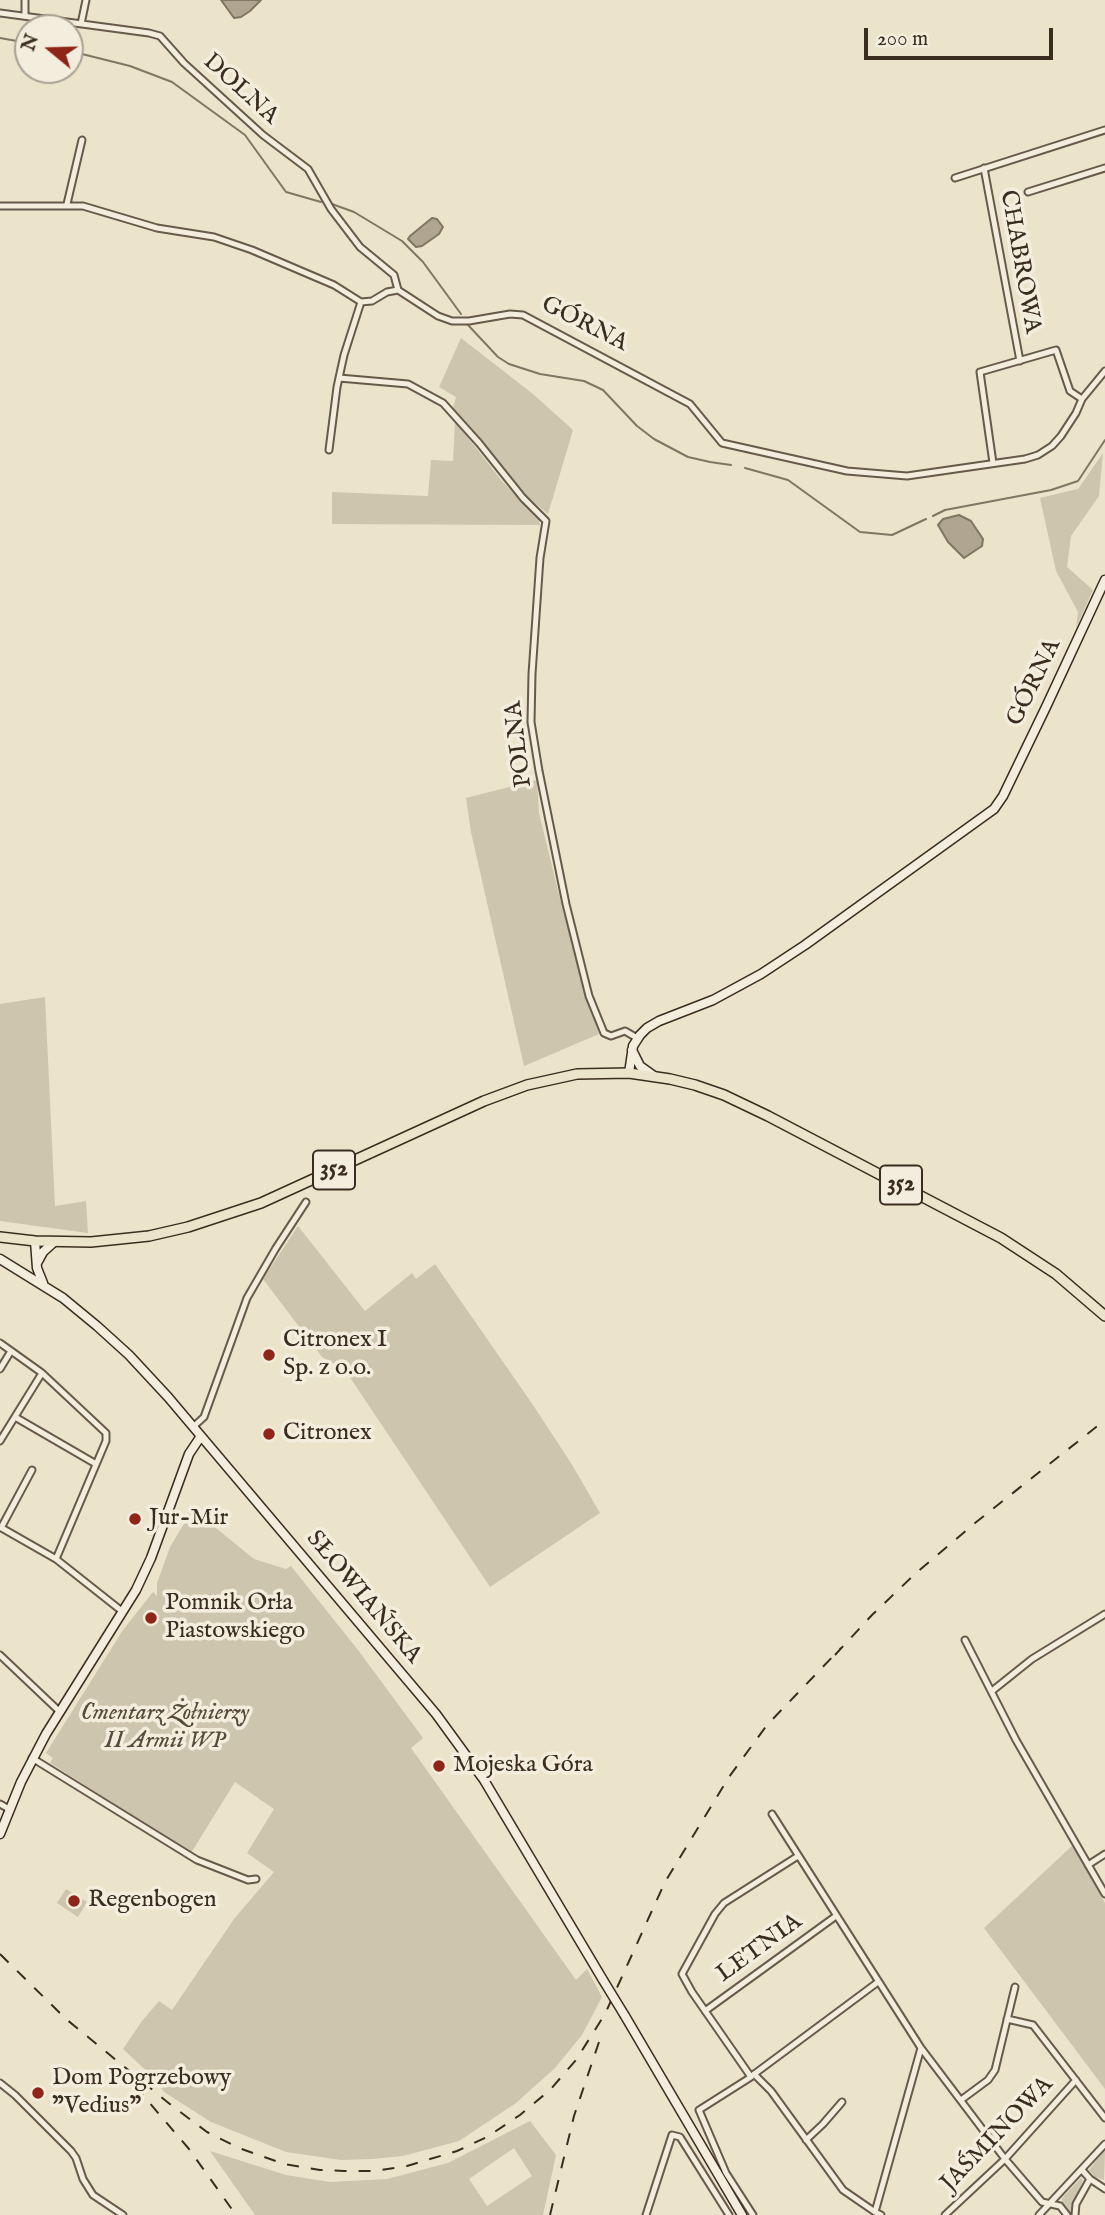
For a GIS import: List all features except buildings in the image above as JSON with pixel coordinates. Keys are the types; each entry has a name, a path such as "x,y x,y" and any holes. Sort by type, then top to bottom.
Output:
{"main road":[{"name":"352","path":"0,1237 91,1242 135,1238 208,1222 261,1203 484,1101 527,1085 577,1074 629,1073 695,1085 740,1102 982,1227 1038,1261 1105,1316"}],"street":[{"name":"DOLNA","path":"84,24 160,36 184,63 263,135 308,169 331,209 360,247 394,275 398,290"},
{"name":"CHABROWA","path":"955,178 1105,130"},
{"path":"67,204 82,140"},
{"name":"CHABROWA","path":"985,168 1020,361"},
{"path":"1028,192 1105,168"},
{"path":"0,206 67,204 101,210 157,228 214,237 334,285 361,302 372,301 387,292 398,290"},
{"name":"GÓRNA","path":"398,290 438,316 452,321 523,315 690,404 722,443 847,471 907,476 1038,455 1052,446 1068,426 1082,398 1105,371"},
{"path":"329,450 339,378 361,302"},
{"name":"CHABROWA","path":"993,463 980,372 1056,350 1070,391 1082,398"},
{"name":"POLNA","path":"339,378 408,384 443,403 523,498 546,521 540,558 531,674 531,722 539,771 566,904 589,996 604,1033 611,1035 625,1031 637,1038"},
{"name":"GÓRNA","path":"637,1038 653,1024 729,992 804,946 994,809 1105,580"},
{"path":"629,1073 632,1050 637,1038"},
{"path":"632,1050 640,1066 654,1076"},
{"path":"193,1427 204,1417 247,1298 306,1202"},
{"path":"35,1241 36,1265 45,1286"},
{"path":"36,1265 43,1252 54,1242"},
{"name":"SŁOWIAŃSKA","path":"0,1259 45,1286 121,1348 201,1436 436,1714 490,1790 742,2215"},
{"path":"1,1345 42,1373 106,1433 106,1441 56,1559"},
{"path":"0,1368 11,1351"},
{"path":"0,1441 42,1373"},
{"path":"15,1417 96,1464"},
{"path":"0,1834 32,1758 144,1574 189,1454 201,1436"},
{"path":"32,1471 1,1527 56,1559 123,1612"},
{"path":"992,1691 1032,1659 1105,1614"},
{"path":"965,1640 1016,1740 1105,1894"},
{"path":"0,1655 60,1712"},
{"path":"32,1758 197,1860 248,1880 256,1879"},
{"path":"0,1804 9,1809"},
{"path":"772,1814 921,2048 1004,2159 1042,2202 1060,2206 1068,2215"},
{"path":"1088,1866 1105,1854"},
{"path":"798,1856 724,1903 715,1914 682,1974 752,2076 771,2091 844,2190 878,2213 921,2048"},
{"name":"LETNIA","path":"705,2011 836,1916"},
{"path":"753,2215 726,2173 699,2110 752,2076 878,1982"},
{"path":"961,2100 988,2080 995,2070 1015,1987"},
{"path":"1007,2019 1033,2025 1105,2118"},
{"name":"JAŚMINOWA","path":"945,2215 1004,2159 1076,2080"},
{"path":"0,2083 71,2151 93,2195 123,2215"},
{"path":"806,2140 842,2102"},
{"path":"646,2215 672,2135 680,2137 729,2215"},
{"path":"1039,2215 1105,2144"},
{"path":"1082,2170 1090,2179 1104,2186"},
{"path":"1075,2215 1076,2204 1090,2179"}],"green space":[{"path":"461,338 533,394 573,430 548,514 520,491 453,408 456,397 439,387"},
{"path":"455,421 502,481 539,520 540,525 332,524 332,492 428,496 431,460 453,461"},
{"path":"1103,453 1099,496 1071,536 1067,567 1093,590 1076,628 1078,612 1056,571 1040,498 1078,489"},
{"path":"537,780 539,813 562,907 599,1034 524,1066 471,832 466,798"},
{"path":"45,997 55,1206 86,1201 88,1233 0,1221 0,1004"},
{"path":"298,1226 365,1311 412,1273 416,1279 435,1264 533,1405 600,1513 490,1587 345,1370 322,1357 263,1279"},
{"name":"Cmentarz Żołnierzy II Armii WP","path":"195,1511 254,1559 286,1569 291,1566 423,1738 411,1748 576,1980 587,1969 602,1997 582,2035 555,2068 516,2103 459,2141 403,2156 372,2159 341,2160 286,2152 211,2122 164,2092 152,2076 123,2049 159,2001 172,2010 234,1919 274,1872 247,1853 274,1809 235,1782 191,1853 50,1763 53,1758 46,1753 123,1630 153,1592 157,1596 157,1583 170,1547 191,1512"},
{"path":"1073,1845 1105,1903 1105,2089 984,1928"},
{"path":"66,1889 87,1902 78,1917 57,1903"},
{"path":"530,2121 556,2155 543,2215 255,2215 210,2151 286,2175 330,2182 387,2179 448,2163","holes":["514,2148 532,2176 487,2206 469,2179"]},
{"path":"1104,2150 1104,2180 1095,2177 1089,2170"},
{"path":"1081,2178 1083,2180 1071,2215 1062,2206 1062,2198"}],"shaded area":[{"path":"221,0 261,0 241,17 234,18"},
{"path":"432,218 437,219 443,227 439,234 416,247 408,239"},
{"path":"959,515 971,521 983,539 982,546 964,558 948,542 938,525 943,519"}],"waterway":[{"path":"0,38 14,40"},
{"path":"84,54 130,66 172,82 245,135 286,192 321,202"},
{"path":"332,204 354,212 402,241 423,262 461,314"},
{"path":"468,325 498,357 509,364 540,374 584,381 603,390 637,426 654,439 688,457 731,465"},
{"path":"933,516 945,510 1051,490 1078,481 1105,440"},
{"path":"745,468 788,480 860,532 892,535 926,519"}],"railway":[{"path":"835,1655 915,1574 1105,1420"},
{"path":"0,1954 66,2019 171,2105 207,2132 239,2148 284,2164 344,2171 374,2171 407,2166 457,2151 487,2137 520,2115 550,2090 576,2060 605,2014 665,1882 729,1777 767,1725 841,1648"},
{"path":"550,2215 574,2116 602,2033"},
{"path":"135,2086 189,2149 236,2215"}],"place":[{"name":"Citronex I Sp. z o.o.","path":"269,1355"},
{"name":"Citronex","path":"269,1434"},
{"name":"Jur-Mir","path":"135,1519"},
{"name":"Pomnik Orła Piastowskiego","path":"151,1618"},
{"name":"Mojeska Góra","path":"439,1766"},
{"name":"Regenbogen","path":"74,1901"},
{"name":"Dom Pogrzebowy \"Vedius\"","path":"38,2093"}]}
